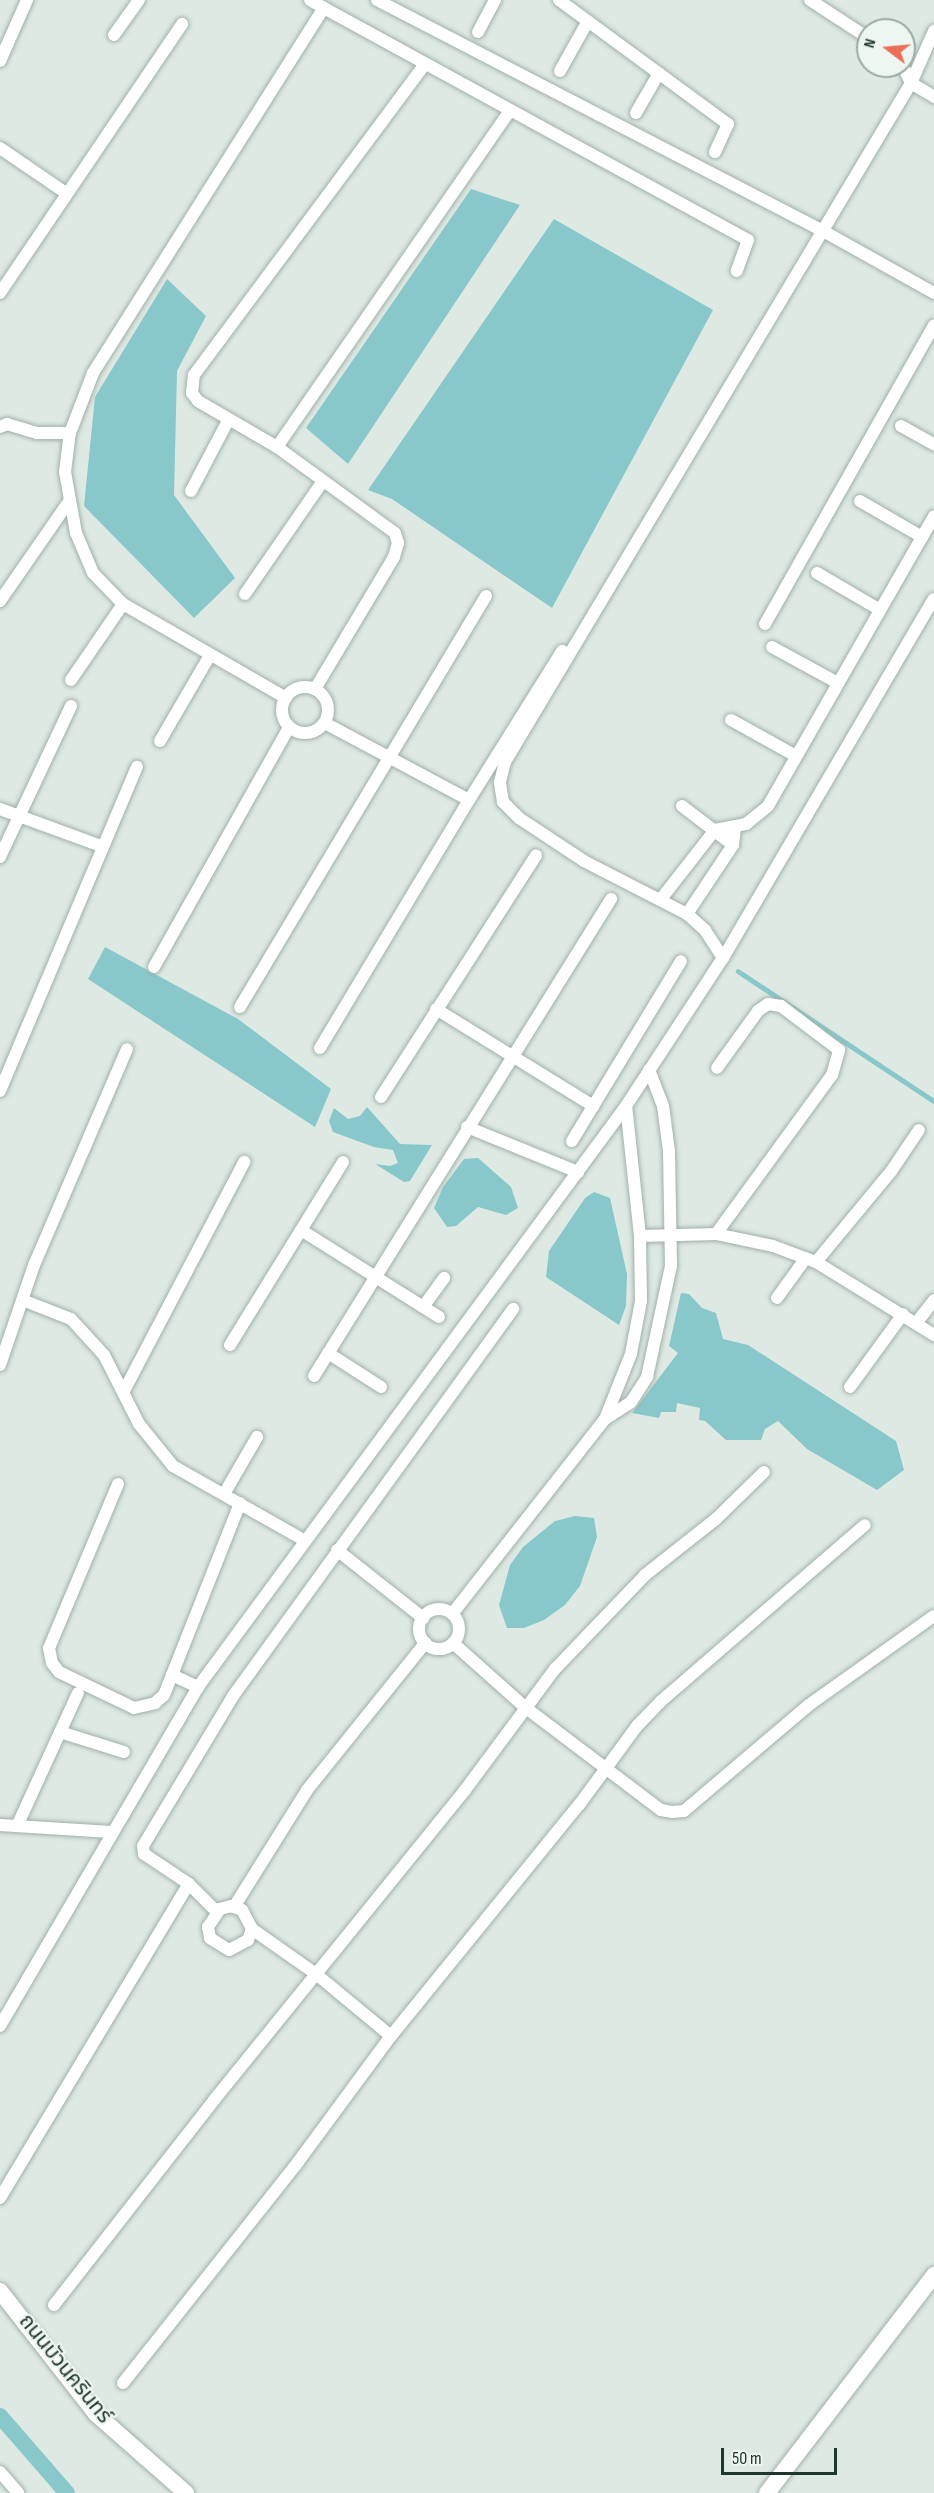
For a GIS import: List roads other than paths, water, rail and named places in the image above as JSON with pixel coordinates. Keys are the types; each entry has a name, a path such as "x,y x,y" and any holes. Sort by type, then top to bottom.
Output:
{"street":[{"path":"0,61 27,0"},
{"path":"114,35 139,0"},
{"path":"310,0 424,65 748,240 737,271"},
{"path":"377,0 824,231 934,293"},
{"path":"478,32 495,0"},
{"path":"559,0 728,124 715,152"},
{"path":"810,0 856,30"},
{"path":"286,698 123,604 93,573 76,533 66,472 70,433 93,373 324,8"},
{"path":"560,71 588,21"},
{"path":"0,293 182,24"},
{"path":"723,958 705,930 687,914 584,861 519,818 503,802 500,782 505,762 911,84 934,31"},
{"path":"315,688 394,557 398,543 395,533 277,447 229,419 192,393 194,375 424,65"},
{"path":"636,113 659,73"},
{"path":"908,78 911,84 934,97"},
{"path":"277,447 510,111"},
{"path":"0,148 66,193"},
{"path":"765,624 934,325"},
{"path":"191,491 229,419"},
{"path":"0,427 7,424 37,433 70,433"},
{"path":"901,426 934,444"},
{"path":"245,594 323,481"},
{"path":"0,601 70,501"},
{"path":"860,501 922,537"},
{"path":"661,899 714,830 735,828 762,813 934,516"},
{"path":"817,573 880,609"},
{"path":"240,1007 387,756 486,596"},
{"path":"0,2026 111,1832 198,1687 304,1540 626,1106 723,958 934,600"},
{"path":"70,680 123,604"},
{"path":"772,647 838,684"},
{"path":"320,1048 469,800 562,651"},
{"path":"160,741 210,655"},
{"path":"303,686 315,688 327,704 325,723 308,732 290,728 283,716 286,698 303,686"},
{"path":"0,857 70,706"},
{"path":"731,720 796,756"},
{"path":"325,723 469,800"},
{"path":"154,967 290,728"},
{"path":"0,1091 66,941 101,846 137,768"},
{"path":"682,806 733,845"},
{"path":"0,809 101,846"},
{"path":"687,914 733,845 735,828"},
{"path":"381,1097 536,856"},
{"path":"314,1376 611,899"},
{"path":"572,1142 681,961"},
{"path":"716,1234 832,1075 839,1050 835,1043 781,1006 768,1004 758,1011 717,1068"},
{"path":"436,1009 593,1106"},
{"path":"0,1365 25,1301 34,1265 126,1049"},
{"path":"605,1419 631,1402 647,1377 671,1266 669,1151 663,1106 650,1070"},
{"path":"452,1614 605,1419 631,1354 642,1301 640,1236 626,1106"},
{"path":"467,1127 578,1172"},
{"path":"777,1298 892,1170 919,1130"},
{"path":"124,1391 244,1162"},
{"path":"230,1345 343,1162"},
{"path":"301,1230 439,1317"},
{"path":"640,1236 716,1234 773,1246 811,1260 917,1322 934,1335"},
{"path":"423,1307 444,1278"},
{"path":"917,1322 934,1299"},
{"path":"25,1301 71,1319 104,1355 139,1424 173,1466 304,1540"},
{"path":"217,1912 189,1884 144,1854 143,1846 233,1696 513,1309"},
{"path":"850,1387 903,1314"},
{"path":"328,1353 381,1387"},
{"path":"224,1494 257,1437"},
{"path":"54,2305 465,1790 584,1634 645,1575 716,1519 764,1472"},
{"path":"118,1484 49,1648 52,1663 59,1672 134,1708 155,1703 164,1695 240,1503"},
{"path":"123,2383 298,2162 391,2036 579,1805 605,1767 661,1701 865,1526"},
{"path":"337,1550 423,1618"},
{"path":"440,1609 452,1614 459,1625 453,1643 436,1649 425,1643 420,1631 423,1618 440,1609"},
{"path":"453,1643 526,1708 661,1810 684,1811 809,1705 934,1616"},
{"path":"234,1907 249,1918 252,1929 248,1940 240,1948 218,1946 210,1938 208,1927 217,1912 234,1907 307,1790 425,1643"},
{"path":"172,1675 198,1687"},
{"path":"18,1824 78,1694"},
{"path":"60,1732 124,1752"},
{"path":"0,1825 18,1824 111,1832"},
{"path":"0,2198 189,1884"},
{"path":"252,1929 316,1974 391,2036"},
{"path":"767,2493 934,2275"},
{"name":"ถนนบัวนครินทร์","path":"0,2290 96,2414 186,2493"},
{"path":"0,2472 18,2493"}],"water":[{"path":"471,189 520,205 348,464 306,428"},
{"path":"554,219 713,310 552,608 392,499 368,490"},
{"path":"167,279 206,316 177,371 174,495 235,578 194,618 84,506 95,397"},
{"path":"105,947 238,1019 331,1089 315,1127 88,979"},
{"path":"367,1107 400,1144 432,1145 410,1181 404,1182 375,1164 390,1166 398,1163 393,1150 374,1147 333,1132 329,1121 334,1108 348,1119 360,1116"},
{"path":"478,1158 511,1187 518,1208 506,1215 478,1207 456,1226 447,1227 434,1208 443,1187 464,1159"},
{"path":"594,1192 610,1198 627,1274 626,1306 619,1325 546,1277 549,1251 585,1198"},
{"path":"681,1293 689,1294 702,1308 716,1313 723,1339 748,1345 896,1441 904,1470 877,1490 807,1449 778,1421 765,1429 761,1440 726,1440 705,1421 699,1420 700,1408 677,1403 676,1412 661,1412 659,1418 632,1413 678,1353 669,1346"},
{"path":"575,1516 594,1518 597,1537 580,1586 565,1605 544,1620 524,1628 507,1628 499,1605 510,1565 523,1547 555,1521"}],"waterway":[{"path":"738,971 934,1101"},
{"path":"0,2416 67,2493"}]}
